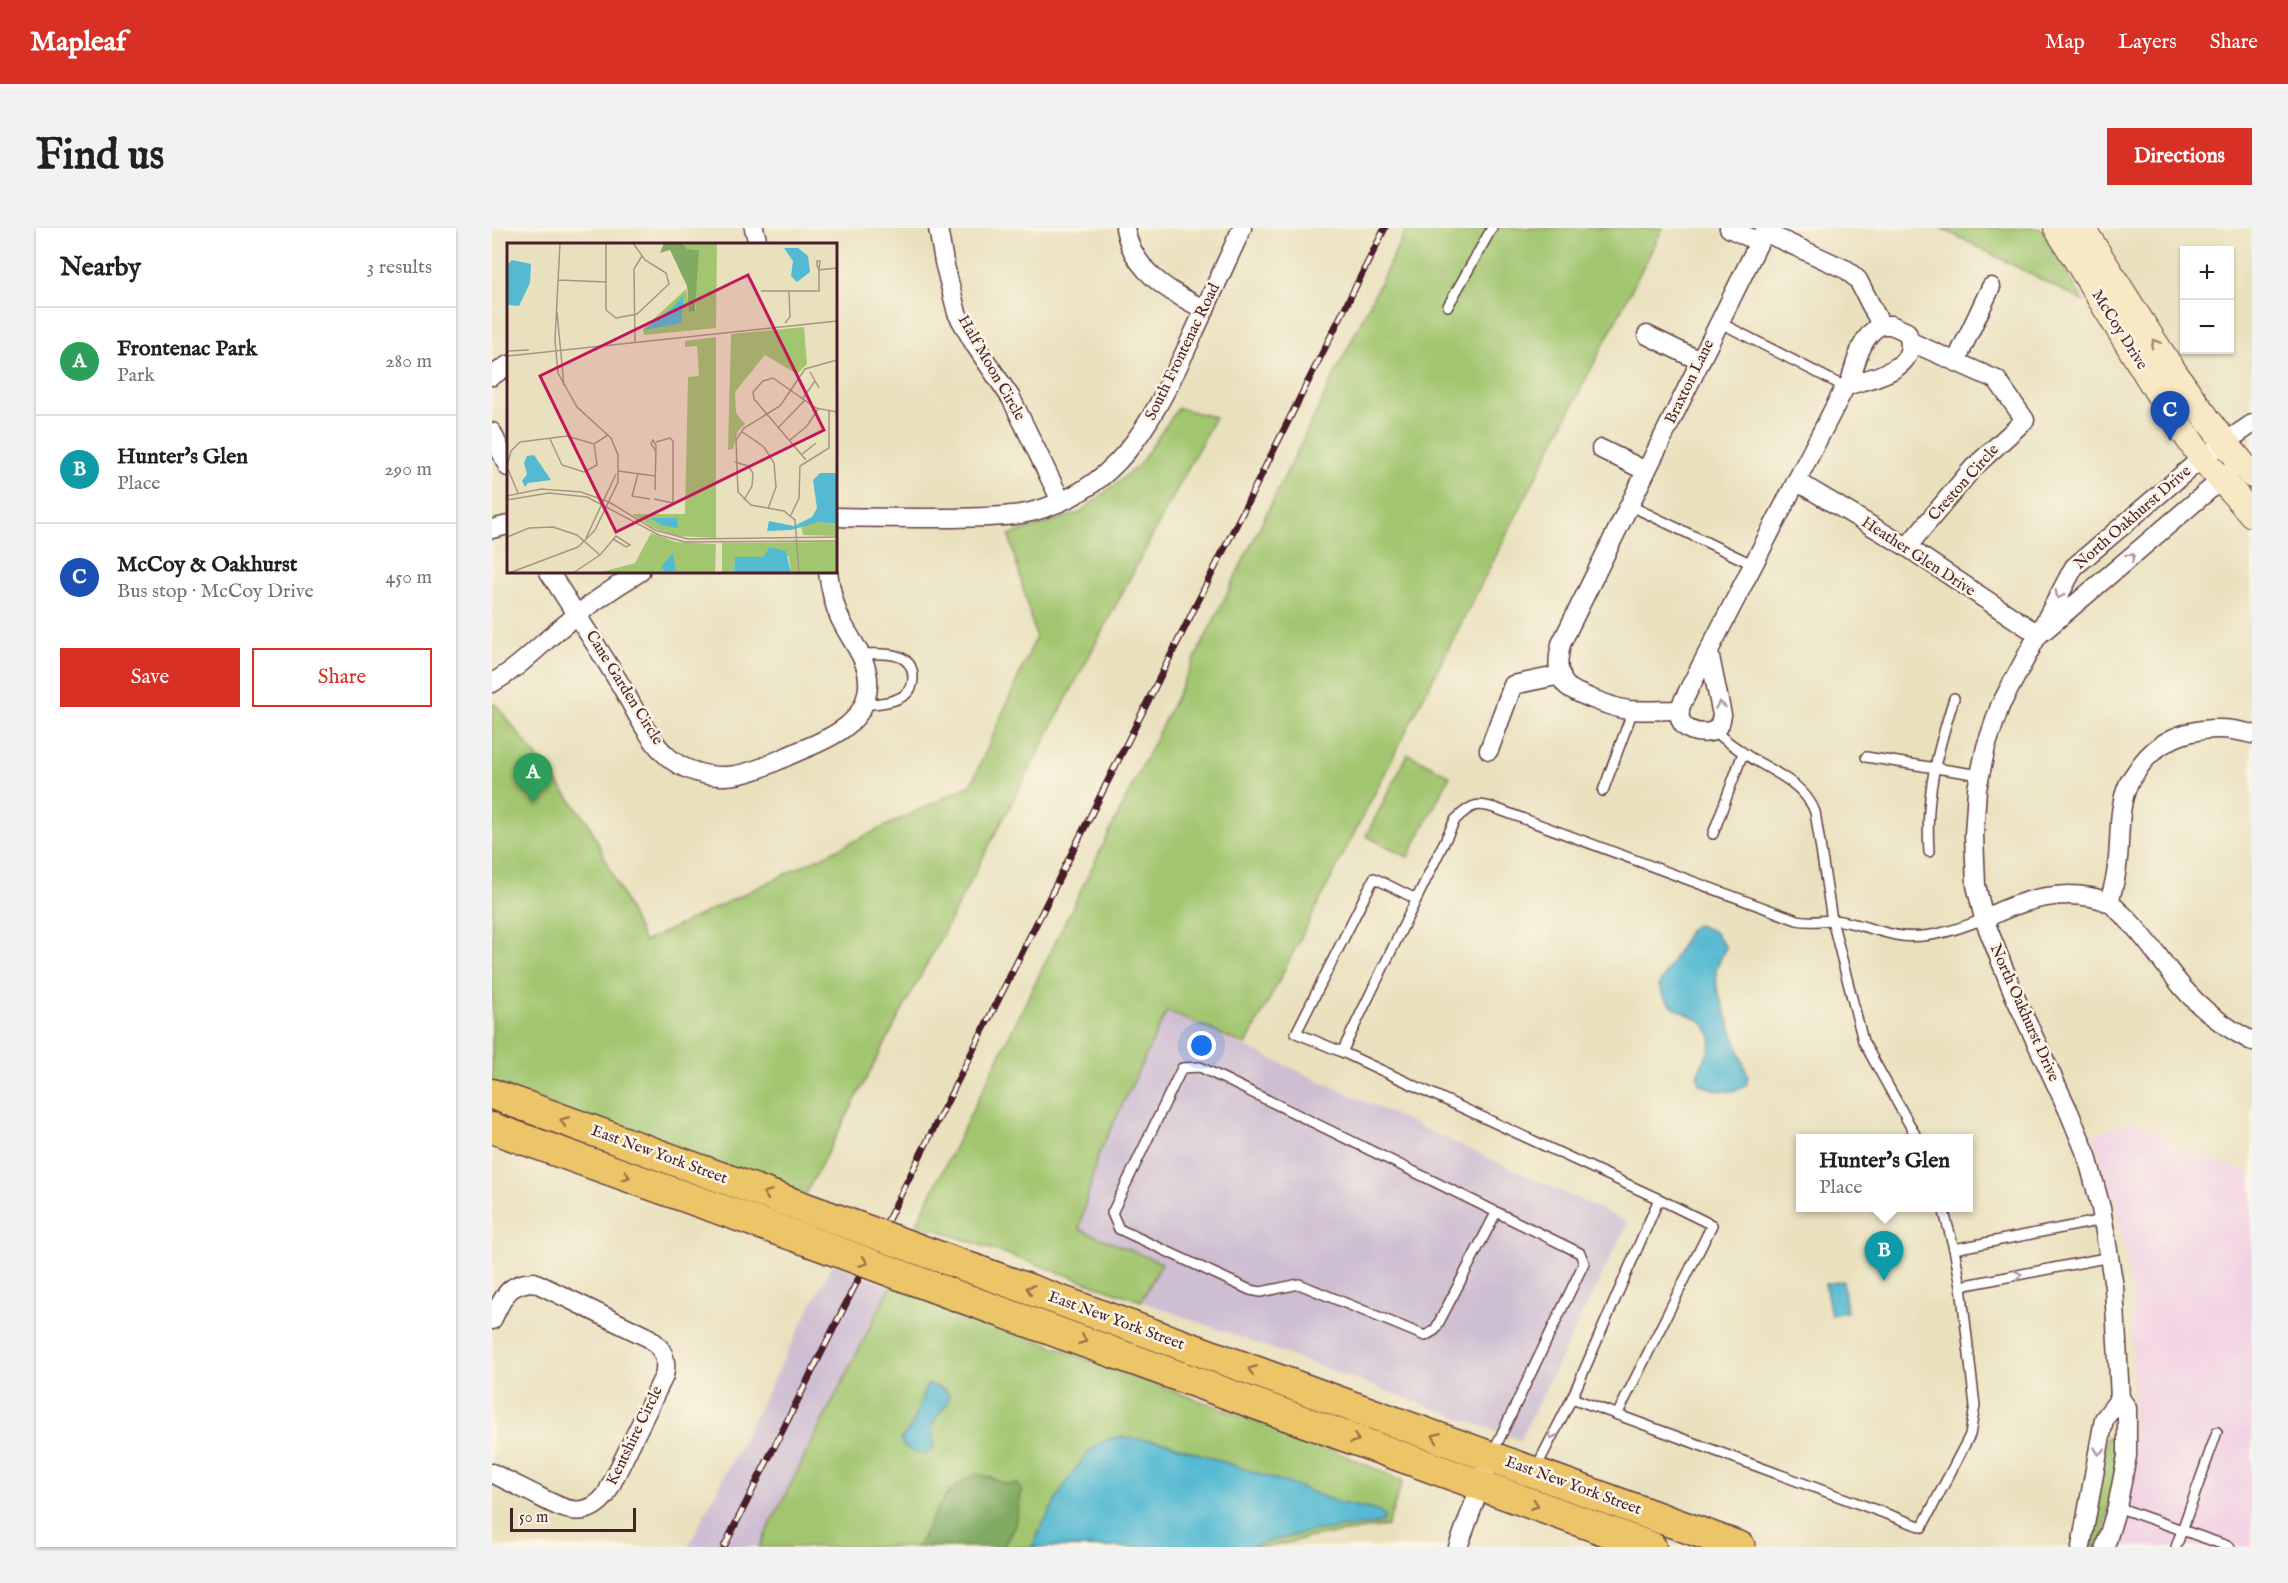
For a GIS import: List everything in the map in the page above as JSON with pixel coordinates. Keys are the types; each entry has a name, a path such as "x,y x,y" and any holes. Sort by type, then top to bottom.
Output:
{"main road":[{"name":"East New York Street","path":"492,1094 1740,1547"},
{"name":"East New York Street","path":"492,1128 1651,1547"}],"street":[{"path":"754,228 758,243"},
{"name":"Half Moon Circle","path":"938,228 957,313 975,345 1011,398 1061,501"},
{"path":"1125,228 1127,240 1154,279 1163,287 1205,310"},
{"name":"South Frontenac Road","path":"837,517 1000,516 1030,512 1087,489 1109,472 1126,454 1159,403 1242,228"},
{"path":"1729,228 1763,234 1846,270 1858,280 1881,325"},
{"name":"McCoy Drive","path":"2057,228 2166,406 2202,458 2252,513"},
{"name":"McCoy Drive","path":"2082,228 2181,384 2224,442 2249,466"},
{"name":"Braxton Lane","path":"1561,675 1557,659 1561,644 1763,234"},
{"path":"1956,361 1991,287"},
{"path":"1709,652 1722,715 1720,724 1714,731 1695,733 1687,729 1681,720 1680,710 1709,652 1754,565 1796,481 1847,386 1864,342 1874,329 1881,325 1899,327 1907,332 1911,342 1905,361 1897,368 1847,386"},
{"path":"1647,335 1700,361"},
{"name":"Creston Circle","path":"1907,547 1973,468 2025,420 1997,380 1911,342"},
{"path":"492,376 507,367"},
{"name":"North Oakhurst Drive","path":"2105,1547 2117,1507 2127,1456 2127,1408 2120,1398 2114,1287 2110,1257 2103,1220 2083,1148 2069,1112 2014,997 1983,919 1976,885 1974,835 1980,776 1986,747 2011,681 2039,635 2074,567 2202,458 2252,424"},
{"path":"492,432 507,465"},
{"path":"1601,449 1646,471"},
{"name":"North Oakhurst Drive","path":"2039,635 2221,479 2249,466"},
{"name":"Heather Glen Drive","path":"1796,481 1907,547 2039,635"},
{"path":"492,529 507,525"},
{"name":"Cane Garden Circle","path":"550,573 578,615 650,734 667,756 684,768 705,774 726,776 746,773 823,741 848,726 865,705"},
{"path":"492,683 523,662 578,615 638,573"},
{"path":"828,573 839,615 860,654 868,675 865,705"},
{"path":"1489,750 1513,685 1561,675 1565,684 1572,691 1626,710 1680,710"},
{"path":"2109,903 2117,868 2122,811 2128,784 2142,763 2155,749 2172,738 2196,730 2221,729 2252,734"},
{"path":"1983,919 2007,907 2054,896 2087,898 2109,903 2140,931 2164,965 2193,998 2210,1014 2252,1041"},
{"name":"Kentshire Circle","path":"492,1320 508,1291 524,1282 534,1282 649,1338 658,1344 666,1361 664,1376 606,1495 600,1502 581,1510 563,1508 492,1473"},
{"path":"2081,1547 2104,1419 2120,1398"},
{"path":"1458,1547 1491,1457"}],"lane":[{"path":"1448,306 1492,228"},
{"path":"1719,322 1847,386"},
{"path":"1629,506 1754,565"},
{"path":"860,654 896,655 904,658 912,669 913,678 912,687 899,699 865,705"},
{"path":"1929,852 1928,808 1933,768 1954,698"},
{"path":"1603,791 1633,710"},
{"path":"1714,731 1743,753 1795,785 1811,801 1815,812 1832,920 1863,1041 1915,1134"},
{"path":"1713,834 1743,753"},
{"path":"1866,757 1980,776"},
{"path":"1342,1052 1455,820 1473,805 1485,804 1808,923 1832,920 1902,936 1925,936 1948,933 1983,919"},
{"path":"1416,899 1374,878 1296,1033 1342,1052 1712,1225 1617,1415"},
{"path":"1491,1457 1499,1436 1584,1263 1580,1253 1200,1067 1182,1068 1112,1213 1119,1229 1250,1290 1261,1292 1299,1284 1425,1336 1436,1330 1496,1213"},
{"path":"1534,1472 1572,1398 1659,1199"},
{"path":"1572,1398 1922,1527 1970,1435 1975,1406 1961,1286 1944,1212"},
{"path":"1954,1249 2103,1220"},
{"path":"1961,1286 2110,1257"},
{"path":"2176,1547 2217,1432"},
{"path":"2117,1507 2230,1547"}],"shaded area":[{"path":"1167,1011 1628,1222 1520,1440 1141,1301 1162,1263 1078,1229 1097,1158"},
{"path":"2134,1121 2178,1146 2252,1174 2252,1547 2111,1547 2133,1432 2132,1297 2115,1202 2093,1135"},
{"path":"833,1263 891,1286 759,1547 688,1547"}],"green space":[{"path":"1407,228 1663,228 1246,1045 1167,1011 1097,1158 1079,1229 1162,1263 1141,1301 917,1223"},
{"path":"1941,228 2041,228 2083,301"},
{"path":"1178,408 1215,417 805,1195 492,1085 492,703 497,706 588,822 644,942 971,785 1036,637 1009,535 1079,513 1139,465"},
{"path":"1408,754 1450,776 1408,857 1366,836"},
{"path":"891,1286 1330,1449 1403,1481 1387,1526 1310,1537 1271,1547 1003,1547 1015,1525 1022,1489 990,1476 946,1494 917,1547 759,1547"},
{"path":"2106,1437 2123,1439 2101,1547 2091,1547"},
{"path":"977,1474 1008,1484 1018,1484 1022,1489 1015,1525 1003,1547 917,1547 947,1495 965,1480"}],"water":[{"path":"1697,925 1713,931 1726,947 1716,969 1717,988 1748,1077 1746,1085 1735,1090 1717,1090 1699,1084 1699,1072 1711,1046 1709,1031 1698,1019 1669,1003 1659,985 1690,929"},
{"path":"1843,1281 1847,1312 1831,1315 1825,1284"},
{"path":"929,1384 945,1390 949,1395 947,1403 933,1424 933,1449 921,1454 903,1446 901,1439 912,1426 926,1386"},
{"path":"1121,1437 1164,1442 1296,1486 1339,1503 1379,1511 1384,1515 1384,1520 1378,1524 1311,1531 1249,1547 1032,1547 1060,1494 1086,1455 1101,1443"}],"railway":[{"path":"724,1547 1385,228"}],"place":[{"name":"McCoy & Oakhurst","path":"2170,441"},
{"name":"Frontenac Park","path":"533,803"},
{"name":"Hunter's Glen","path":"1884,1281"}]}
